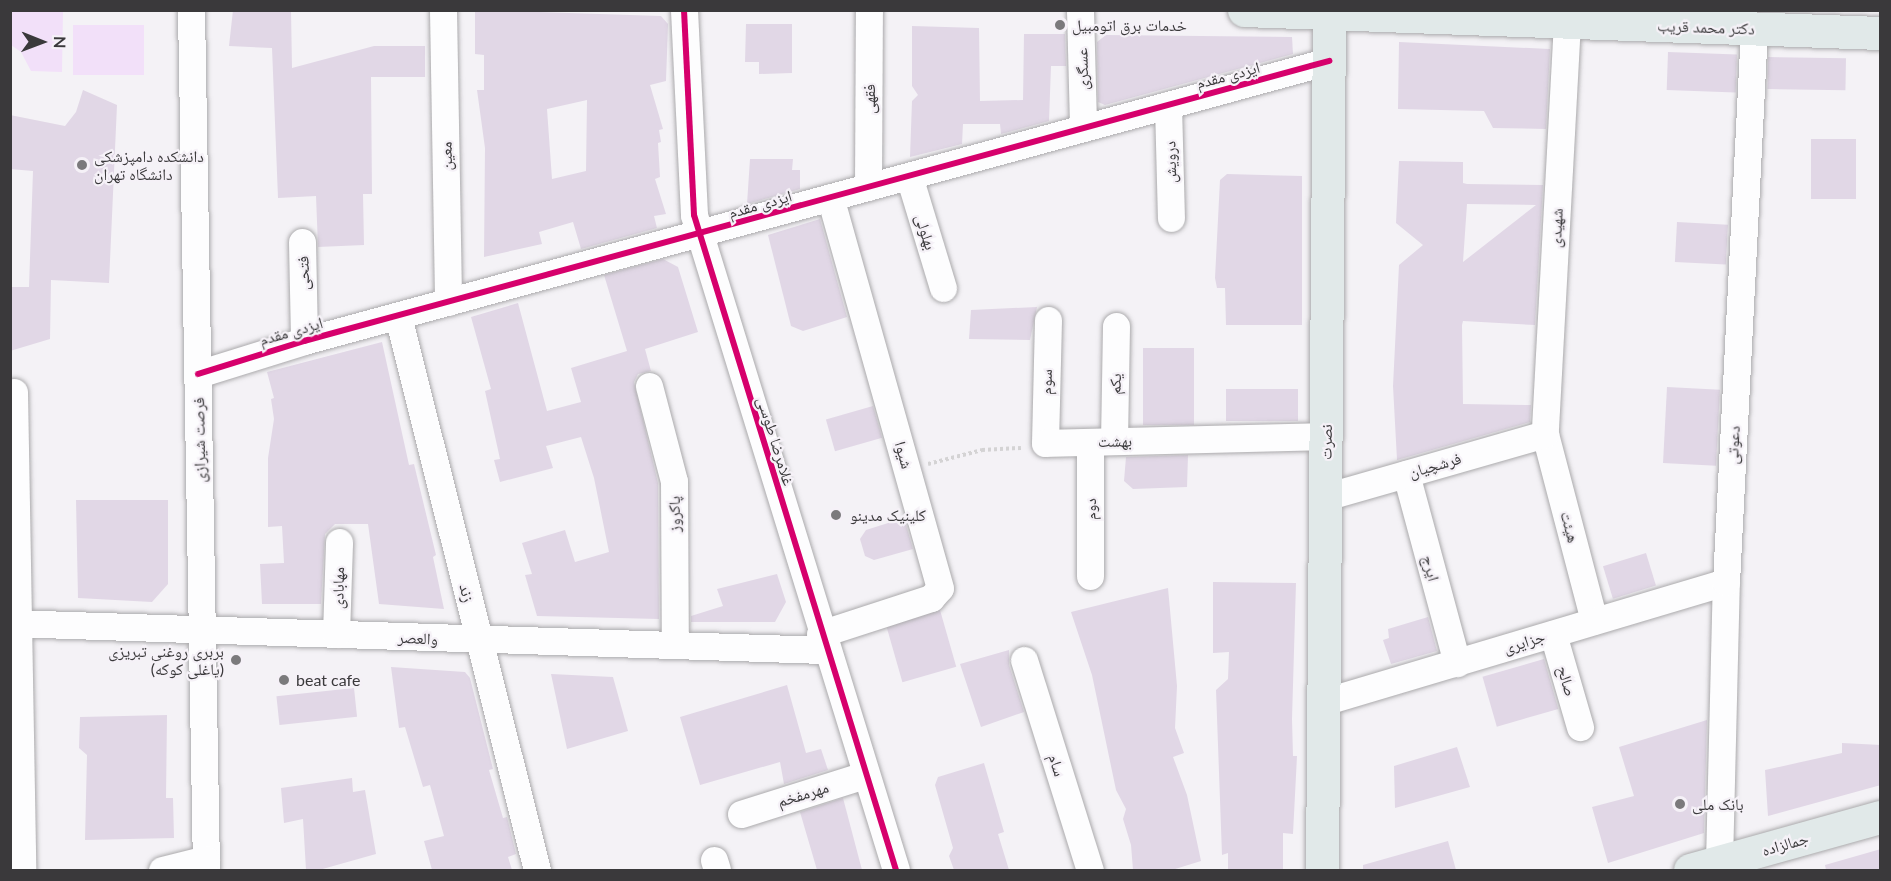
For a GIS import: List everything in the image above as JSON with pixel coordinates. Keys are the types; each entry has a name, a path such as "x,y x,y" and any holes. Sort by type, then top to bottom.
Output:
{"main road":[{"name":"دکتر محمد قریب","path":"1244,10 1567,22 1680,18 1754,29 1861,25"},
{"name":"نصرت","path":"1322,870 1329,12"},
{"name":"جمالزاده","path":"1704,866 1881,817"}],"street":[{"name":"فرصت شیرازی","path":"191,10 206,865"},
{"name":"معین","path":"443,10 448,302"},
{"name":"غلامرضا طوسی","path":"684,10 690,186 699,235 823,642 896,870"},
{"name":"فقهی","path":"868,187 869,10"},
{"name":"عسگری","path":"1080,10 1083,128"},
{"name":"شهیدی","path":"1545,434 1567,22"},
{"name":"دعوتی","path":"1704,866 1725,582 1754,29"},
{"name":"ایزدی مقدم","path":"198,374 304,341 1329,62"},
{"name":"درویش","path":"1168,105 1171,218"},
{"name":"بهلولی","path":"909,176 943,288"},
{"name":"شیوا","path":"823,642 931,598 939,591 908,469 830,198"},
{"name":"فتحی","path":"302,242 304,341"},
{"name":"زند","path":"398,316 537,870"},
{"name":"سوم","path":"1045,443 1048,320"},
{"name":"یکم","path":"1102,442 1116,326"},
{"name":"پاکروز","path":"649,386 674,481 675,645"},
{"path":"14,392 13,623 22,870"},
{"name":"فرشچیان","path":"1325,497 1545,434"},
{"name":"هیئت","path":"1545,434 1594,621"},
{"name":"بهشت","path":"1045,443 1326,436"},
{"name":"دوم","path":"1090,576 1102,442"},
{"name":"ایرج","path":"1406,474 1457,663"},
{"name":"مهابادی","path":"336,634 339,542"},
{"name":"جزایری","path":"1323,702 1725,582"},
{"name":"والعصر","path":"13,623 675,645 823,642"},
{"name":"صالح","path":"1553,634 1580,728"},
{"name":"سام","path":"1024,660 1090,870"},
{"name":"مهرمفخم","path":"741,814 865,775"},
{"path":"162,870 206,865"}],"path":[{"path":"908,469 982,450 1027,448 1045,443"}],"shaded area":[{"path":"11,10 63,11 62,72 31,71 21,52 11,45"},
{"path":"73,25 144,25 144,75 73,75"}],"building":[{"path":"233,10 291,10 292,68 374,46 425,46 425,77 371,77 372,194 363,194 364,245 318,247 316,196 278,198 272,48 229,46"},
{"path":"475,10 661,16 668,24 666,81 650,85 663,129 659,130 661,142 658,143 660,177 655,179 666,214 654,216 657,228 581,249 573,222 539,232 542,244 484,257 485,148 477,90 484,90 484,55 475,54","holes":["587,100 586,171 552,179 547,109"]},
{"path":"746,24 792,24 792,73 759,74 759,62 745,62"},
{"path":"912,26 979,28 980,101 1023,100 1024,34 1065,34 1066,66 1051,66 1049,121 1001,134 1000,124 963,124 962,144 910,157 912,101 918,95 912,86"},
{"path":"1106,35 1292,37 1293,54 1105,105 1098,102 1097,42"},
{"path":"1399,42 1550,49 1546,129 1493,128 1484,111 1398,109"},
{"path":"1668,52 1737,54 1736,92 1667,90"},
{"path":"1768,57 1846,58 1845,90 1767,89"},
{"path":"83,90 117,105 109,283 51,280 50,339 10,351 10,287 29,287 33,171 10,169 10,115 65,126 76,112"},
{"path":"1811,139 1856,139 1856,199 1811,199"},
{"path":"750,159 793,159 792,170 800,170 800,189 747,204"},
{"path":"1399,161 1463,162 1463,183 1467,184 1543,185 1535,325 1463,321 1462,325 1463,404 1531,405 1530,422 1397,460 1393,386 1399,265 1423,245 1396,223","holes":["1467,204 1536,205 1463,262"]},
{"path":"1227,174 1302,176 1302,325 1226,325 1225,288 1217,288 1215,278 1220,180"},
{"path":"820,219 847,317 803,331 791,326 768,235"},
{"path":"1677,222 1728,225 1726,265 1675,262"},
{"path":"663,259 678,267 698,332 645,349 651,371 638,374 634,382 658,483 659,619 537,616 525,575 532,574 522,543 565,530 575,562 609,552 594,478 581,437 546,446 553,468 500,482 494,460 500,459 485,391 491,389 471,317 518,303 547,411 581,402 571,368 627,351 604,275"},
{"path":"1037,307 1030,340 969,339 971,310"},
{"path":"382,342 409,465 414,464 436,555 433,557 444,609 379,604 368,524 335,524 325,534 321,604 262,604 260,564 284,563 282,526 268,527 268,458 274,419 271,399 274,398 267,372"},
{"path":"1143,348 1194,348 1194,425 1143,425"},
{"path":"1667,387 1720,390 1716,466 1663,463"},
{"path":"1226,389 1298,389 1298,421 1226,421"},
{"path":"873,406 882,438 835,451 826,420"},
{"path":"1188,455 1187,487 1133,489 1124,481 1126,457"},
{"path":"76,500 168,500 168,584 152,602 78,598"},
{"path":"904,518 913,549 874,560 865,556 860,539 866,530"},
{"path":"1646,553 1656,586 1613,599 1603,566"},
{"path":"777,574 786,602 775,622 691,622 691,616 723,606 717,589"},
{"path":"1213,582 1296,583 1292,719 1293,756 1297,756 1293,834 1283,833 1283,870 1228,870 1228,853 1222,855 1216,690 1228,679 1229,652 1213,653"},
{"path":"1168,588 1177,686 1175,728 1184,753 1173,757 1187,795 1201,861 1172,870 1133,870 1131,845 1123,819 1126,809 1116,790 1092,675 1071,612"},
{"path":"940,610 956,667 902,682 886,625"},
{"path":"1428,617 1437,651 1391,664 1383,640 1389,638 1388,629"},
{"path":"1009,650 1009,665 1024,712 981,727 960,664"},
{"path":"1544,659 1558,709 1497,727 1482,677"},
{"path":"391,667 465,672 470,678 493,769 489,770 503,818 507,817 516,854 508,857 512,870 432,870 424,841 444,836 430,785 423,787 405,727 399,728"},
{"path":"551,674 613,677 628,731 567,749"},
{"path":"787,685 806,753 821,749 828,770 784,784 780,762 700,785 680,717"},
{"path":"354,688 357,717 279,725 276,696"},
{"path":"167,715 166,798 173,798 174,838 85,840 87,755 79,748 80,717"},
{"path":"1707,720 1704,833 1608,863 1592,807 1634,796 1619,747"},
{"path":"1842,743 1881,745 1881,785 1768,816 1765,770 1842,753"},
{"path":"1457,747 1470,787 1395,808 1394,766"},
{"path":"984,763 1004,832 998,834 1009,870 954,870 949,856 953,848 935,785 938,777"},
{"path":"352,778 353,792 365,790 376,854 319,870 306,870 303,819 284,823 281,788"},
{"path":"843,798 862,870 817,870 800,812"},
{"path":"1448,841 1456,870 1363,870 1363,865"},
{"path":"1881,849 1881,870 1826,870 1825,865"}],"cycle path":[{"path":"684,10 694,215 896,870"},
{"path":"198,374 304,341 1329,61"}],"place":[{"name":"خدمات برق اتومبیل","path":"1060,25"},
{"name":"دانشکده دامپزشکی دانشگاه تهران","path":"82,165"},
{"name":"کلینیک مدینو","path":"836,515"},
{"name":"بربری روغنی تبریزی (یاغلی کوکه)","path":"236,660"},
{"name":"beat cafe","path":"284,680"},
{"name":"بانک ملی","path":"1680,804"}]}
